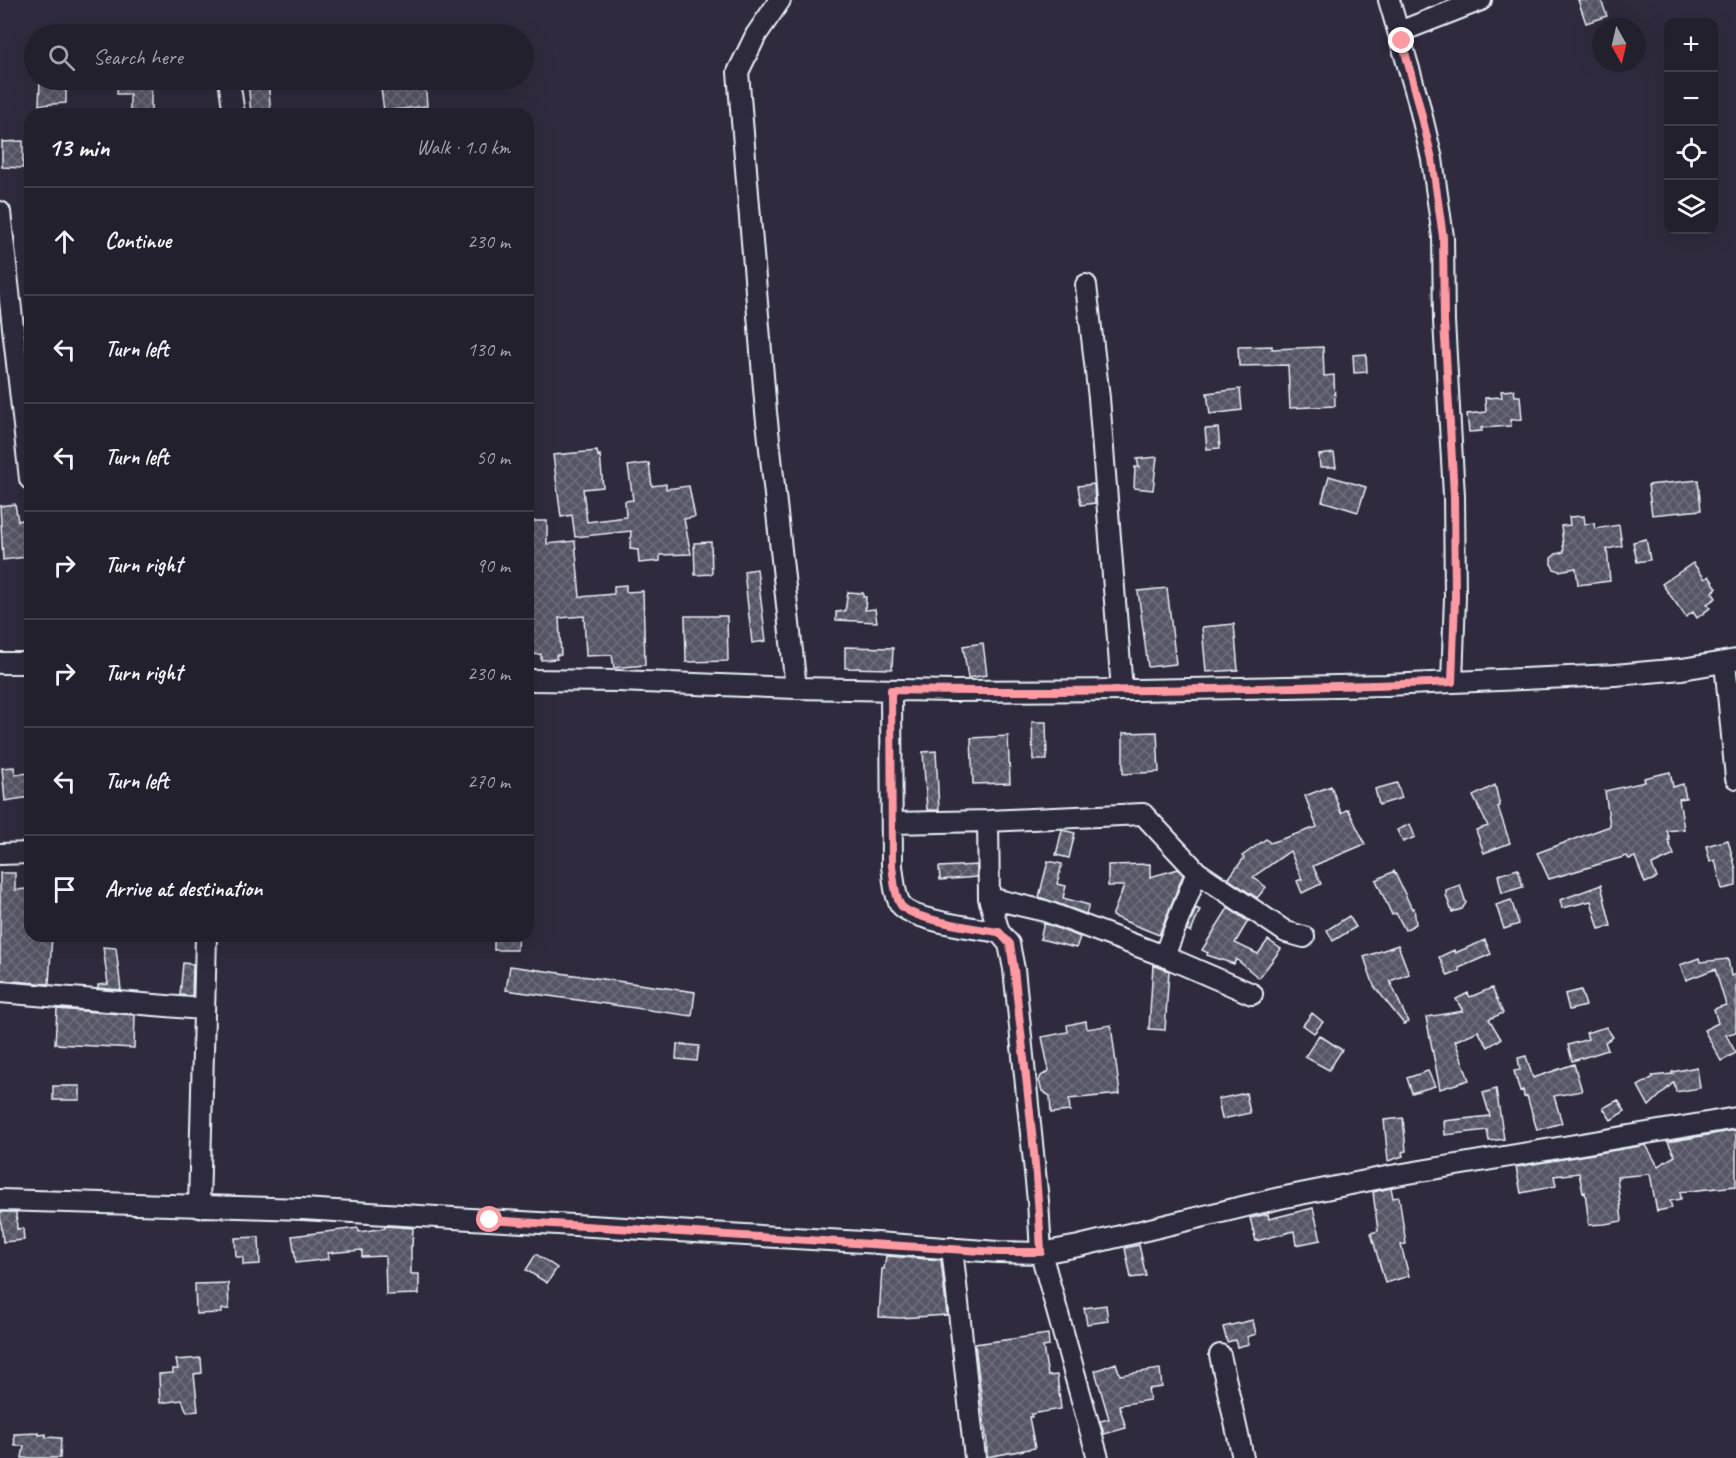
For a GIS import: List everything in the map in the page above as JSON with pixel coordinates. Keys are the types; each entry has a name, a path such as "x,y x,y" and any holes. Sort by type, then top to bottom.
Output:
{"street":[{"path":"780,0 756,35 738,72 765,412 796,688"},
{"path":"1389,0 1418,100 1432,159 1443,237 1444,321 1454,495 1455,597 1452,682"},
{"path":"1399,32 1481,0"},
{"path":"230,90 233,108"},
{"path":"0,212 24,426"},
{"path":"1086,285 1099,398 1122,690"},
{"path":"534,680 891,690 1122,690 1386,685 1616,675 1682,669 1731,661 1736,778"},
{"path":"0,663 24,663"},
{"path":"891,690 894,887 901,906 910,913 956,926 999,932"},
{"path":"892,823 1143,814 1197,872 1286,933 1304,937"},
{"path":"988,821 989,898 999,932 1010,944 1014,969 1038,1201 1041,1252 1098,1458"},
{"path":"0,854 24,853"},
{"path":"1164,956 1197,872"},
{"path":"989,898 1045,911 1164,956 1252,994"},
{"path":"198,1207 206,942"},
{"path":"0,992 202,1009"},
{"path":"0,1200 314,1210 1041,1252 1090,1243 1280,1198 1391,1176 1736,1118"},
{"path":"952,1248 975,1458"},
{"path":"1221,1355 1243,1458"}],"building":[{"path":"1578,0 1601,0 1607,16 1592,18 1592,21 1586,23"},
{"path":"40,90 66,90 66,103 39,105"},
{"path":"117,90 151,90 151,108 130,108 130,94 117,94"},
{"path":"249,90 269,90 270,108 250,108"},
{"path":"381,90 426,90 427,106 384,108"},
{"path":"23,141 23,168 2,167 2,142"},
{"path":"1272,346 1272,349 1323,347 1324,376 1334,375 1335,406 1290,408 1288,365 1239,366 1238,347"},
{"path":"1366,354 1367,372 1354,373 1353,355"},
{"path":"1240,389 1242,410 1210,414 1207,393"},
{"path":"1514,390 1515,396 1520,396 1522,419 1511,420 1511,426 1481,428 1482,431 1469,432 1467,414 1486,412 1485,398 1502,397 1501,391"},
{"path":"1218,428 1220,448 1207,449 1205,429"},
{"path":"597,451 598,456 600,455 603,487 583,489 587,522 626,517 625,501 633,500 628,466 649,463 652,486 666,484 666,489 689,486 695,517 684,519 691,554 660,555 660,561 639,563 638,550 630,549 631,531 575,537 572,515 561,517 553,455"},
{"path":"1334,453 1336,467 1320,467 1319,455"},
{"path":"1157,457 1153,490 1134,488 1135,467 1139,467 1137,459"},
{"path":"1329,476 1366,487 1358,512 1322,501"},
{"path":"1698,480 1701,510 1652,515 1648,485"},
{"path":"1094,484 1095,503 1081,505 1078,486"},
{"path":"15,504 18,521 24,520 24,557 3,560 0,506"},
{"path":"1584,516 1585,524 1594,523 1595,529 1619,525 1622,546 1607,549 1610,581 1578,585 1576,568 1559,571 1551,564 1551,558 1564,552 1561,526 1570,525 1569,517"},
{"path":"534,521 547,521 547,544 575,541 580,597 614,594 614,586 626,585 626,592 643,591 645,665 614,668 612,655 586,656 584,616 559,618 561,655 556,655 557,659 541,660 541,654 534,655"},
{"path":"1646,539 1650,560 1637,562 1633,542"},
{"path":"711,542 712,574 695,575 694,543"},
{"path":"1693,563 1705,579 1709,576 1717,588 1712,592 1716,598 1707,604 1710,608 1697,618 1693,612 1686,617 1662,584"},
{"path":"757,569 766,641 752,643 744,571"},
{"path":"1167,588 1176,664 1148,667 1138,591"},
{"path":"848,592 863,593 863,597 866,597 865,610 875,609 877,622 836,620 836,612 845,611"},
{"path":"685,616 727,616 728,661 686,662"},
{"path":"1234,624 1238,670 1206,672 1202,627"},
{"path":"983,643 987,675 968,678 963,646"},
{"path":"845,647 893,648 892,669 845,668"},
{"path":"1032,722 1046,722 1047,760 1033,760"},
{"path":"1157,732 1159,772 1123,774 1123,733"},
{"path":"1008,736 1010,783 973,784 971,738"},
{"path":"936,751 939,810 927,810 923,752"},
{"path":"14,767 15,775 24,774 24,798 5,801 2,768"},
{"path":"1670,772 1673,787 1683,784 1686,798 1679,799 1684,829 1667,831 1674,855 1652,865 1657,878 1645,883 1635,857 1629,859 1627,856 1549,879 1537,853 1610,826 1605,791 1645,782 1644,778"},
{"path":"1397,783 1402,798 1379,805 1375,789"},
{"path":"1495,785 1500,806 1498,807 1510,843 1484,853 1476,830 1488,826 1473,796"},
{"path":"1331,786 1341,813 1348,809 1365,844 1313,866 1321,884 1302,893 1297,881 1302,879 1290,851 1253,877 1266,887 1257,898 1228,879 1244,858 1242,856 1266,839 1270,843 1317,827 1305,796"},
{"path":"1410,824 1415,837 1403,842 1397,830"},
{"path":"1062,830 1075,833 1069,858 1056,855"},
{"path":"1728,840 1736,870 1736,886 1722,889 1715,860 1710,862 1706,846"},
{"path":"1048,861 1062,864 1057,884 1066,886 1063,898 1089,905 1086,914 1039,897"},
{"path":"1150,864 1150,877 1178,869 1183,875 1159,935 1112,916 1124,886 1108,886 1108,865"},
{"path":"977,865 977,877 940,880 939,867"},
{"path":"1518,869 1523,887 1502,893 1498,875"},
{"path":"1394,871 1412,909 1414,908 1416,924 1405,930 1396,913 1392,915 1376,880"},
{"path":"0,873 15,873 15,890 24,889 24,942 52,942 49,984 0,980"},
{"path":"1460,885 1466,903 1462,909 1452,912 1446,890"},
{"path":"1601,885 1611,926 1599,929 1591,901 1562,908 1560,900"},
{"path":"1511,900 1519,924 1504,929 1496,905"},
{"path":"1196,908 1200,910 1191,932 1187,930"},
{"path":"1228,908 1248,921 1235,943 1258,954 1268,940 1281,949 1259,978 1236,959 1234,964 1207,955 1208,953 1202,950"},
{"path":"1349,916 1356,927 1333,941 1327,930"},
{"path":"1044,923 1080,937 1076,948 1040,939"},
{"path":"1485,940 1491,954 1459,968 1460,971 1448,976 1439,957"},
{"path":"494,942 518,942 517,950 494,950"},
{"path":"1398,945 1409,974 1390,981 1408,1022 1404,1024 1374,986 1364,957"},
{"path":"103,947 116,948 121,990 98,988 98,985 108,984"},
{"path":"1699,958 1700,962 1728,959 1731,976 1736,974 1736,1032 1726,1035 1736,1053 1721,1061 1704,1030 1718,1023 1714,1009 1726,1005 1715,969 1686,980 1680,965"},
{"path":"183,963 193,964 192,996 180,995"},
{"path":"1153,965 1169,971 1165,1030 1149,1029"},
{"path":"510,966 695,992 692,1016 506,990"},
{"path":"1492,988 1503,1013 1489,1019 1501,1039 1488,1047 1478,1031 1455,1041 1469,1080 1440,1089 1426,1017 1463,1011 1456,999 1468,993 1470,997"},
{"path":"1581,990 1586,1006 1569,1010 1565,994"},
{"path":"57,1009 135,1015 134,1048 55,1044"},
{"path":"1312,1013 1323,1022 1314,1033 1303,1025"},
{"path":"1086,1021 1087,1029 1111,1025 1120,1094 1069,1099 1070,1111 1051,1113 1050,1096 1042,1091 1039,1081 1041,1076 1049,1071 1042,1037 1068,1032 1067,1025"},
{"path":"1606,1027 1613,1037 1605,1042 1608,1050 1572,1061 1568,1045 1588,1039 1586,1033"},
{"path":"1319,1035 1342,1050 1329,1070 1305,1057"},
{"path":"677,1044 699,1046 697,1061 676,1059"},
{"path":"1526,1056 1533,1078 1574,1064 1582,1091 1554,1096 1562,1123 1537,1130 1527,1096 1524,1097 1523,1090 1520,1091 1514,1071 1520,1070 1518,1058"},
{"path":"1697,1067 1700,1088 1676,1092 1674,1082 1649,1106 1638,1086 1652,1076 1673,1074 1672,1072"},
{"path":"1428,1071 1435,1086 1412,1093 1407,1078"},
{"path":"53,1086 80,1086 80,1100 53,1100"},
{"path":"1496,1089 1504,1139 1489,1141 1487,1130 1445,1135 1444,1121 1490,1116 1483,1093"},
{"path":"1246,1093 1250,1113 1222,1119 1218,1099"},
{"path":"1618,1100 1625,1111 1611,1120 1603,1108"},
{"path":"1403,1118 1406,1151 1402,1152 1403,1156 1388,1161 1384,1120"},
{"path":"1736,1130 1736,1186 1680,1192 1681,1199 1670,1201 1672,1208 1657,1211 1650,1174 1617,1177 1622,1221 1605,1224 1589,1225 1585,1192 1583,1193 1579,1173 1554,1176 1556,1186 1521,1193 1516,1167 1646,1145 1658,1166 1675,1156 1668,1142"},
{"path":"1391,1188 1393,1198 1399,1197 1406,1244 1401,1245 1409,1276 1385,1283 1371,1233 1378,1231 1373,1192"},
{"path":"1313,1208 1321,1240 1296,1245 1294,1231 1256,1241 1250,1218 1268,1214 1269,1219"},
{"path":"0,1212 16,1212 17,1229 23,1228 24,1240 3,1242"},
{"path":"385,1226 413,1228 411,1274 419,1274 419,1294 386,1295 385,1256 362,1257 362,1250 328,1253 329,1259 296,1263 292,1236 358,1228 359,1232 385,1228"},
{"path":"259,1237 260,1264 243,1265 243,1257 236,1257 235,1238"},
{"path":"1139,1245 1146,1276 1131,1278 1125,1248"},
{"path":"536,1254 557,1268 547,1283 526,1270"},
{"path":"886,1256 941,1260 947,1315 879,1317 882,1269 884,1269"},
{"path":"228,1283 229,1309 222,1309 222,1313 196,1314 195,1284"},
{"path":"1106,1305 1108,1321 1087,1324 1084,1308"},
{"path":"1253,1320 1256,1334 1247,1337 1249,1344 1237,1347 1235,1340 1227,1342 1223,1327"},
{"path":"1048,1334 1049,1346 1043,1347 1048,1376 1057,1375 1061,1409 1031,1414 1032,1417 1029,1417 1035,1448 987,1457 975,1344"},
{"path":"201,1358 202,1373 194,1374 198,1411 187,1412 182,1400 160,1403 159,1374 173,1373 173,1369 178,1369 176,1360"},
{"path":"1116,1363 1120,1375 1160,1369 1162,1387 1148,1389 1150,1400 1119,1405 1126,1428 1104,1434 1100,1421 1109,1419 1095,1371"},
{"path":"39,1433 39,1435 46,1434 46,1437 61,1438 60,1458 22,1458 24,1446 15,1446 14,1434"}],"route":[{"path":"490,1220 998,1252 1041,1252 1031,1129 1010,944 999,932 956,926 910,913 901,906 894,887 892,866 891,690 1137,690 1452,682 1455,597 1454,495 1444,321 1443,237 1432,159 1402,41"}]}
